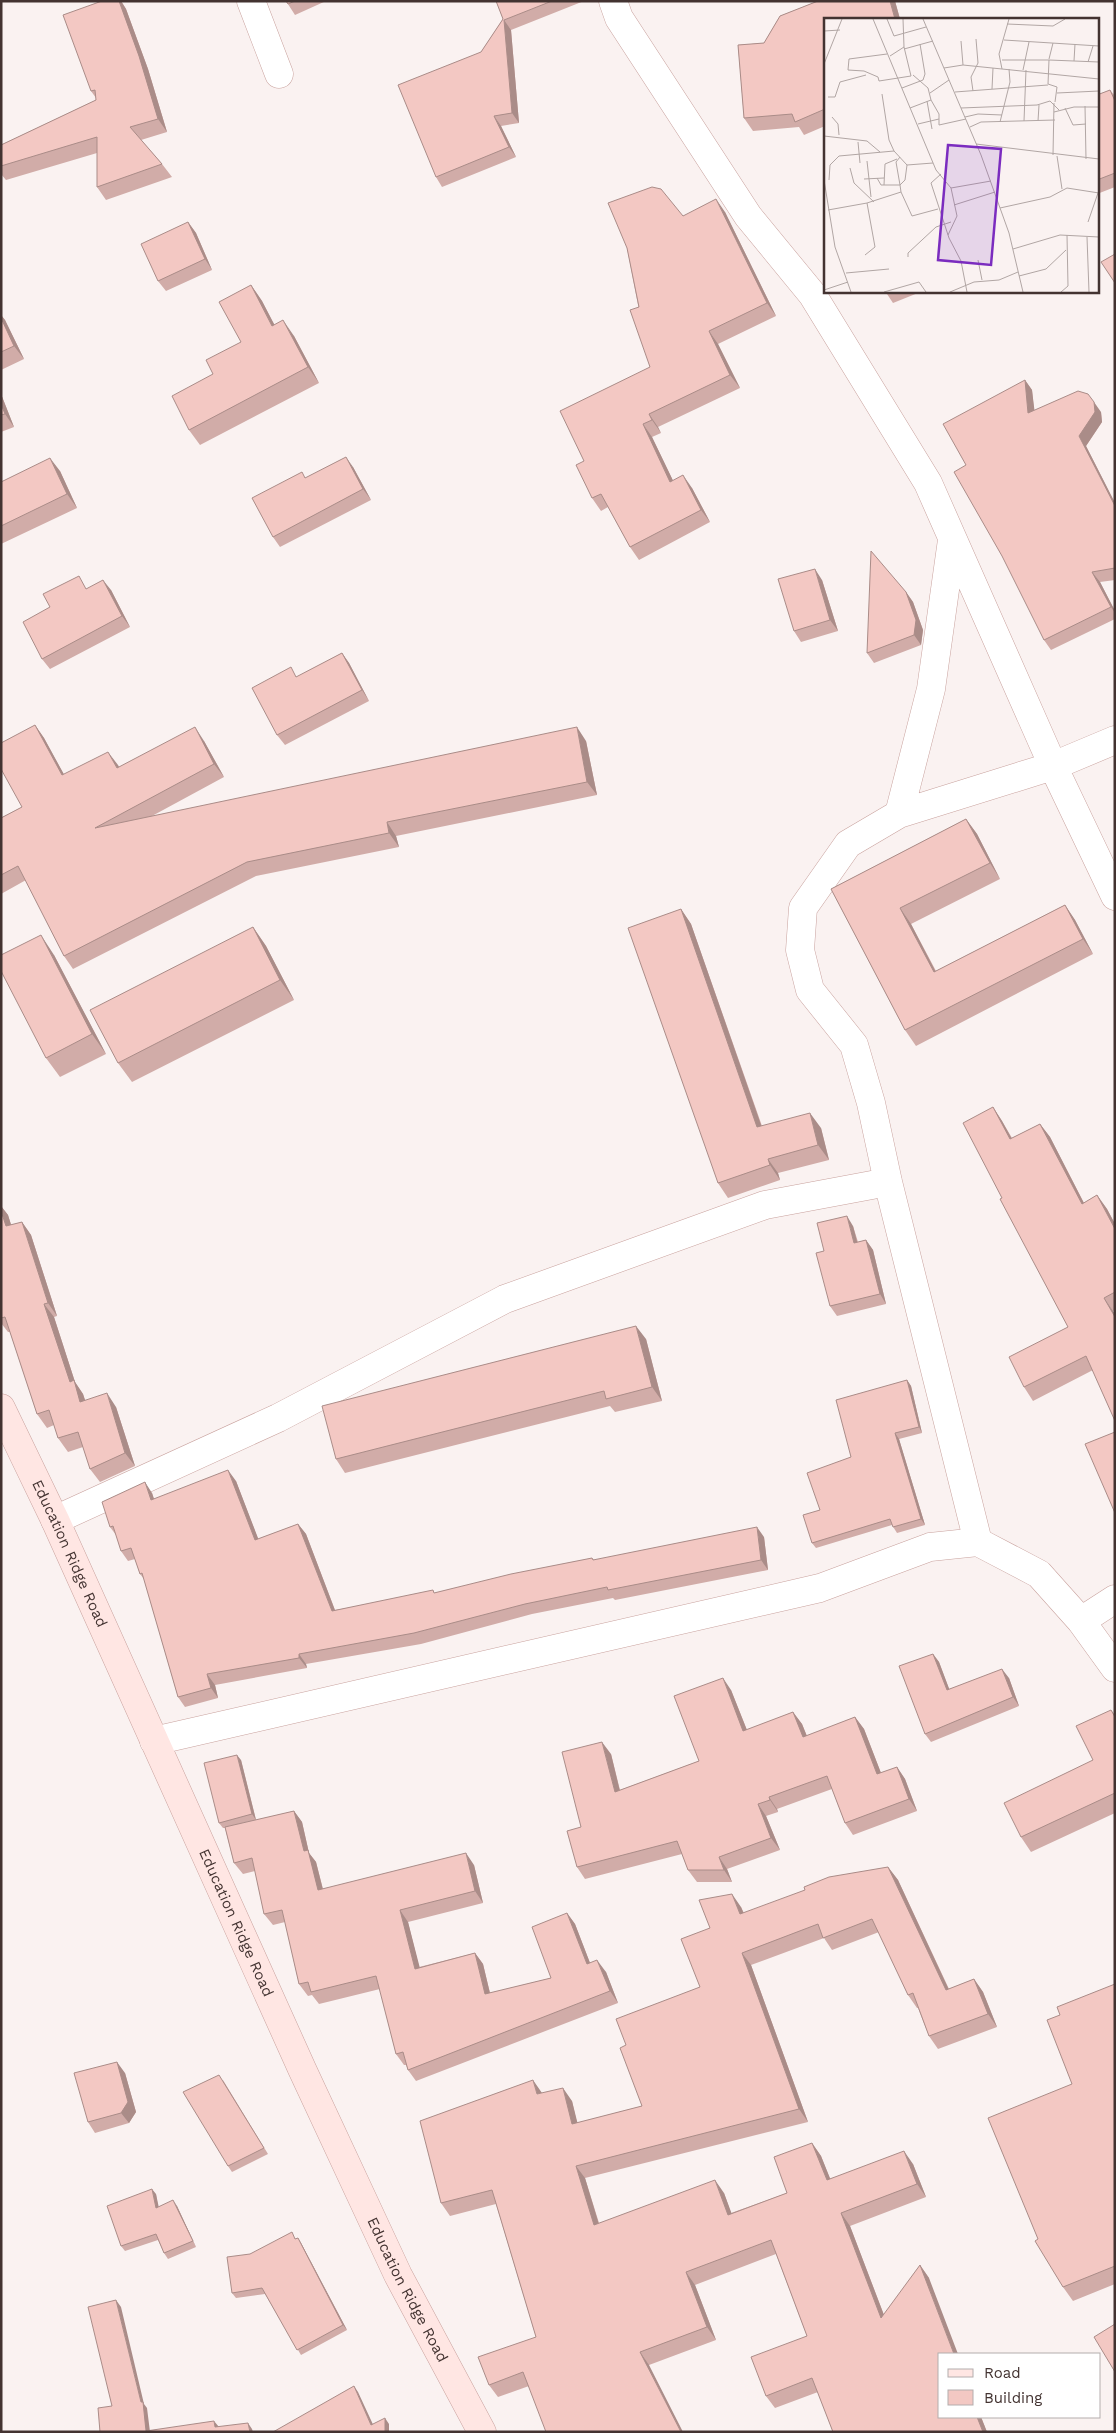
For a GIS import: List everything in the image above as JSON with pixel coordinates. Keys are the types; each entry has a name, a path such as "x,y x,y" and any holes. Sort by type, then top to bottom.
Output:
{"main road":[{"name":"Education Ridge Road","path":"1,1408 55,1520 398,2275 482,2432"}],"street":[{"path":"251,1 279,74"},
{"path":"613,1 620,18 748,216 812,294 928,483 1053,766 1115,896"},
{"path":"899,814 931,689 952,540"},
{"path":"978,1542 888,1182 871,1103 854,1045 810,990 800,950 804,908 848,844 899,814 1053,766 1115,740"},
{"path":"55,1520 278,1418 506,1299 765,1205 888,1182"},
{"path":"154,1741 820,1588 930,1547 978,1542 1039,1574 1081,1621 1115,1668"},
{"path":"1081,1621 1115,1599"}],"building":[{"path":"102,1 119,1 139,56 158,119 130,127 162,164 97,187 97,137 1,166 1,145 96,100 95,90 91,91 63,15"},
{"path":"496,1 552,1 504,20 512,113 494,116 509,147 436,177 398,85 481,52 503,19"},
{"path":"818,1 890,1 895,18 824,18 824,109 795,122 792,114 744,118 738,45 764,43 780,16"},
{"path":"1110,90 1115,101 1115,173 1098,180 1098,95"},
{"path":"652,187 661,189 683,216 716,199 767,303 709,331 730,375 649,414 652,420 643,424 670,482 683,475 701,510 630,547 601,494 592,498 576,465 584,461 560,411 650,367 630,310 639,307 627,248 608,203"},
{"path":"188,222 205,259 158,281 141,244"},
{"path":"1115,254 1115,283 1101,262"},
{"path":"251,285 272,326 283,320 308,367 189,430 172,396 213,374 206,360 241,342 219,302"},
{"path":"1,318 14,346 1,352"},
{"path":"1025,380 1028,413 1078,391 1088,394 1094,402 1095,412 1079,436 1115,506 1115,568 1092,572 1111,607 1044,640 1002,556 954,472 966,465 943,424"},
{"path":"1,404 5,414 1,415"},
{"path":"346,457 363,489 273,537 252,498 302,472 305,478"},
{"path":"50,458 67,494 1,526 1,482"},
{"path":"871,551 906,592 916,620 914,635 867,653"},
{"path":"815,569 830,620 794,631 778,579"},
{"path":"79,576 86,589 103,580 122,616 42,659 23,622 50,607 43,594"},
{"path":"342,653 362,690 277,735 252,688 291,667 296,677"},
{"path":"35,725 62,775 108,752 117,768 195,727 214,764 95,828 577,727 587,782 387,822 389,833 247,862 64,956 18,866 1,875 1,818 22,807 1,769 1,743"},
{"path":"966,819 990,863 900,908 934,972 1065,905 1083,939 905,1030 831,889"},
{"path":"681,909 757,1127 810,1113 818,1145 768,1159 770,1165 718,1183 628,928"},
{"path":"253,927 280,980 118,1063 90,1010"},
{"path":"41,935 92,1034 46,1058 1,971 1,955"},
{"path":"993,1107 1010,1139 1040,1124 1082,1204 1097,1195 1115,1229 1115,1292 1104,1298 1115,1317 1115,1421 1086,1356 1024,1387 1009,1357 1068,1327 1000,1199 1002,1198 963,1123"},
{"path":"1,1211 6,1226 22,1222 48,1303 44,1304 70,1382 74,1380 80,1402 107,1393 125,1453 90,1469 78,1432 58,1438 49,1410 37,1414 5,1317 1,1318"},
{"path":"847,1216 854,1243 866,1240 880,1294 830,1306 816,1253 824,1251 817,1223"},
{"path":"636,1326 652,1387 606,1399 604,1391 336,1459 322,1406"},
{"path":"907,1380 919,1427 895,1433 921,1519 893,1527 890,1519 812,1543 803,1515 820,1510 807,1473 851,1457 836,1400"},
{"path":"1115,1432 1115,1513 1085,1444"},
{"path":"228,1470 255,1540 298,1524 332,1611 433,1590 434,1593 511,1574 592,1558 593,1560 757,1527 761,1560 608,1590 607,1587 525,1604 414,1633 299,1654 299,1658 207,1674 211,1688 178,1697 142,1573 140,1574 131,1548 121,1551 113,1526 110,1527 102,1502 145,1482 151,1500"},
{"path":"933,1654 947,1690 1002,1669 1013,1697 925,1734 899,1666"},
{"path":"723,1678 743,1731 793,1712 803,1737 855,1717 877,1774 897,1767 909,1799 845,1823 827,1776 769,1797 770,1800 758,1804 771,1838 719,1857 724,1870 688,1870 677,1841 577,1867 567,1831 581,1827 562,1752 602,1742 615,1792 699,1761 674,1696"},
{"path":"1111,1710 1115,1717 1115,1793 1021,1837 1004,1803 1093,1760 1076,1726"},
{"path":"237,1755 252,1814 219,1823 204,1763"},
{"path":"294,1811 304,1851 308,1850 318,1890 466,1853 475,1891 400,1910 415,1969 475,1953 485,1994 551,1978 532,1927 567,1913 587,1964 597,1960 610,1991 408,2070 403,2052 396,2054 376,1976 311,1992 308,1982 299,1984 282,1910 264,1914 252,1858 234,1863 225,1827"},
{"path":"888,1867 946,1990 974,1979 988,2014 929,2036 913,1993 908,1995 872,1919 823,1938 818,1924 742,1953 799,2109 576,2166 594,2225 715,2180 728,2215 787,2193 774,2157 812,2143 827,2180 904,2151 917,2184 841,2213 881,2318 920,2265 954,2353 938,2353 938,2418 977,2418 983,2432 833,2432 812,2378 766,2396 751,2357 807,2336 771,2240 686,2272 707,2327 640,2352 681,2432 546,2432 523,2372 489,2385 478,2357 536,2337 492,2190 441,2203 420,2121 533,2080 537,2094 563,2088 572,2124 642,2106 620,2048 626,2045 616,2019 700,1987 681,1939 710,1928 699,1900 732,1894 740,1914 805,1890 804,1887 829,1877"},
{"path":"1115,1984 1115,2266 1063,2287 1035,2241 1038,2239 988,2118 1072,2084 1047,2020 1060,2015 1057,2007"},
{"path":"117,2062 128,2102 121,2113 88,2122 74,2073"},
{"path":"219,2075 264,2148 228,2166 183,2092"},
{"path":"152,2189 156,2208 173,2200 193,2241 164,2253 156,2234 121,2246 107,2206"},
{"path":"292,2232 295,2239 298,2238 343,2325 297,2350 262,2288 232,2293 227,2257 250,2254"},
{"path":"116,2300 141,2402 143,2402 146,2431 214,2421 215,2427 248,2423 250,2432 100,2432 98,2408 112,2406 88,2307"},
{"path":"1115,2324 1115,2372 1094,2337"},
{"path":"354,2386 371,2425 385,2418 385,2432 273,2432"}]}
